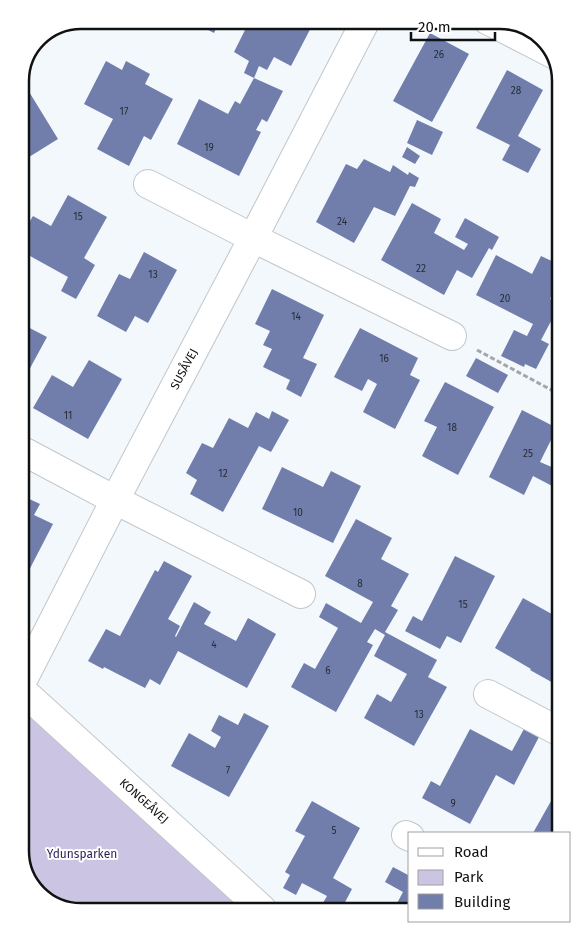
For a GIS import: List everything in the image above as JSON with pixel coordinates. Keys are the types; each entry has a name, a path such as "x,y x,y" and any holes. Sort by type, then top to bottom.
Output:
{"street":[{"name":"SUSÅVEJ","path":"29,668 361,29"},
{"path":"504,29 540,48"},
{"path":"148,184 452,336"},
{"path":"29,455 301,594"},
{"path":"488,694 552,728"},
{"name":"KONGEÅVEJ","path":"29,696 255,903"}],"path":[{"path":"452,336 552,391"}],"green space":[{"name":"Ydunsparken","path":"29,713 234,903 78,903 58,898 47,890 34,874 30,861"}],"building":[{"path":"206,29 216,29 214,33"},
{"path":"246,29 310,29 291,66 274,57 267,70 259,66 254,78 244,73 249,61 234,52"},
{"path":"430,33 469,54 432,122 393,101"},
{"path":"106,61 122,70 126,61 150,74 145,84 173,99 151,140 144,136 129,166 97,149 113,119 84,104"},
{"path":"507,70 543,90 518,136 541,149 528,173 502,160 510,145 476,128"},
{"path":"254,78 283,91 267,122 262,119 256,130 261,132 239,176 177,144 199,99 228,114 235,101 240,104"},
{"path":"29,92 58,139 29,157"},
{"path":"417,120 443,132 432,155 407,143"},
{"path":"407,147 420,156 415,164 402,157"},
{"path":"364,159 390,172 393,165 408,175 409,172 419,178 415,187 410,186 395,216 374,207 354,243 316,222 346,164 357,169"},
{"path":"68,195 107,217 84,258 95,265 76,299 61,291 68,277 29,255 29,223 33,216 51,226"},
{"path":"412,203 441,219 434,233 464,250 468,244 455,237 465,218 499,237 492,250 489,248 472,278 457,270 444,295 381,260"},
{"path":"144,252 177,270 148,323 135,316 126,332 97,316 119,274 130,279"},
{"path":"496,255 532,274 541,256 552,261 552,295 550,299 552,300 552,319 541,340 549,344 536,369 525,364 524,367 501,356 514,330 527,336 533,324 476,295"},
{"path":"272,289 324,315 303,358 317,364 301,397 286,389 290,380 263,367 272,349 263,345 270,331 255,324"},
{"path":"29,328 47,337 29,370"},
{"path":"360,328 418,358 410,375 420,380 395,429 363,412 377,384 368,379 362,391 334,377"},
{"path":"476,358 508,375 498,393 466,376"},
{"path":"89,360 122,379 88,439 33,408 52,375 73,387"},
{"path":"445,382 494,407 458,475 422,456 437,427 424,421"},
{"path":"522,410 552,425 552,438 540,462 552,467 552,486 533,476 524,495 489,477"},
{"path":"272,411 289,420 271,452 259,446 223,512 190,494 197,480 186,473 202,443 213,448 229,418 248,428 256,412 269,419"},
{"path":"282,467 323,487 331,471 361,486 333,543 262,509"},
{"path":"29,499 40,504 34,515 53,524 29,570"},
{"path":"356,519 392,538 381,559 409,574 391,606 398,610 385,632 437,660 428,677 447,687 414,746 364,718 377,694 391,702 407,674 374,656 385,635 375,629 367,642 373,645 336,712 291,687 304,663 315,669 338,628 319,617 326,603 361,623 373,602 325,576"},
{"path":"455,556 495,576 461,643 447,636 440,649 405,631 413,616 422,621"},
{"path":"164,561 192,576 168,619 180,626 176,637 194,602 211,612 204,624 236,641 248,618 276,634 247,688 178,651 160,685 150,679 145,688 88,661 106,629 120,636 155,570 158,572"},
{"path":"523,598 552,614 552,682 530,670 495,648"},
{"path":"244,713 269,726 229,797 171,766 189,733 215,748 221,737 211,731 219,715 238,725"},
{"path":"525,727 540,735 514,785 496,775 470,824 422,798 431,781 440,786 470,729 512,751"},
{"path":"552,799 552,832 534,832"},
{"path":"312,801 360,828 333,878 352,889 345,903 323,903 327,896 302,883 296,895 283,888 290,875 285,872 305,836 295,831"},
{"path":"393,867 408,875 408,903 397,903 403,892 385,882"}]}
